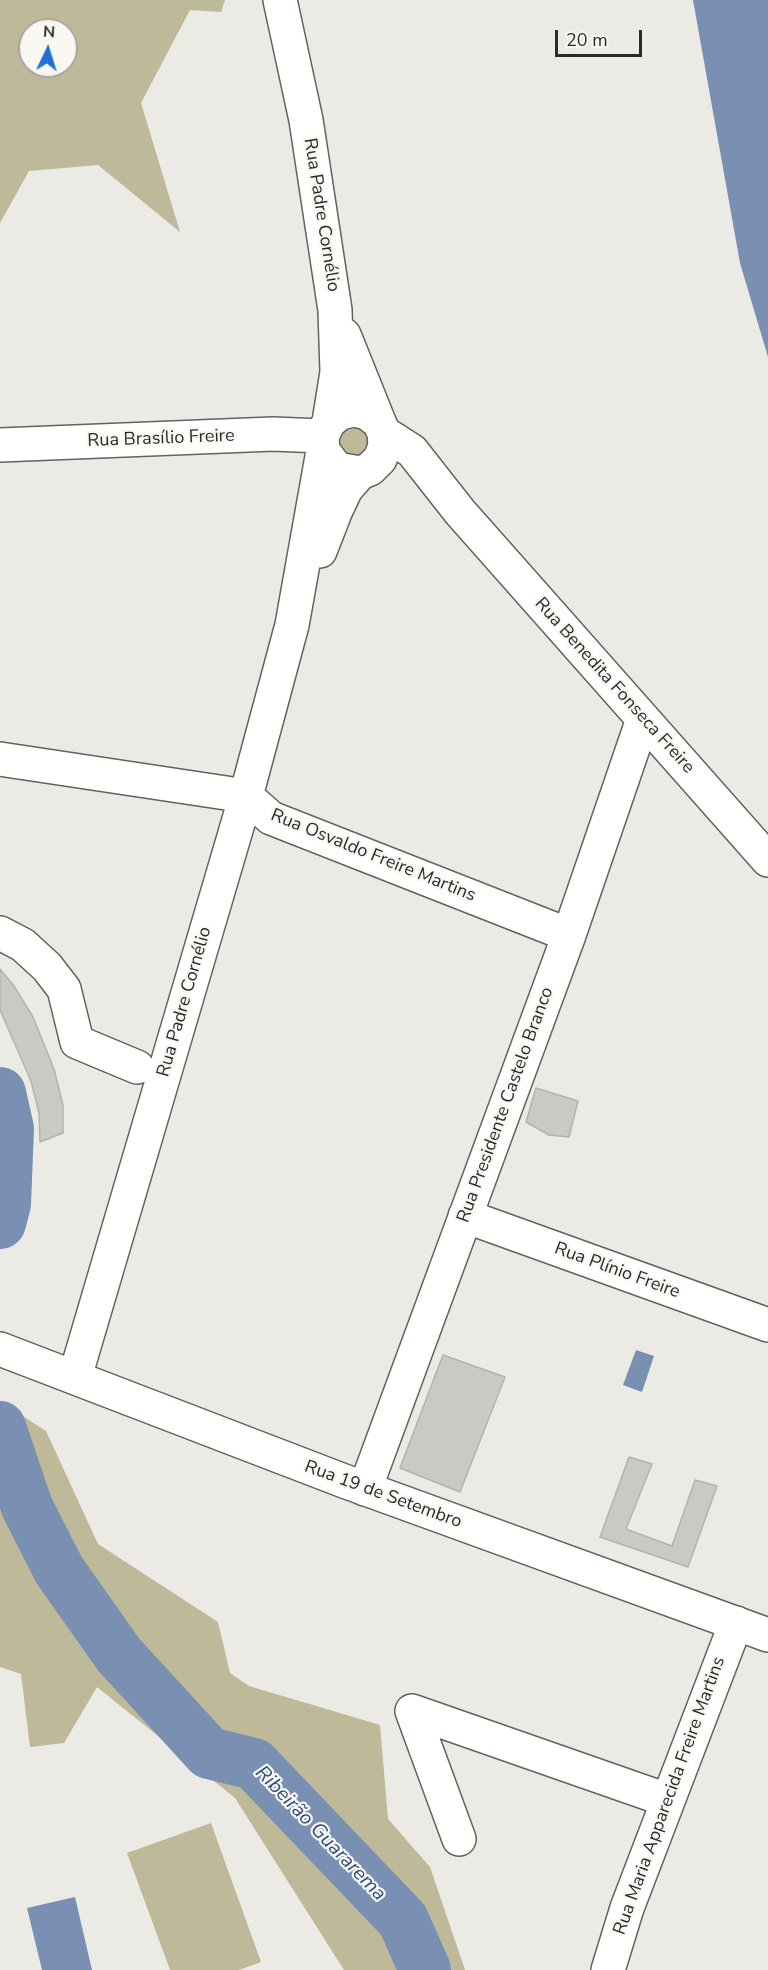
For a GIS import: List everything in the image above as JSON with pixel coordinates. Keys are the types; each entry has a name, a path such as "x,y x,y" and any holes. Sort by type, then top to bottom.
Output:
{"street":[{"name":"Rua Padre Cornélio","path":"75,1377 246,796 292,626 337,372 335,310 306,120 280,0"},
{"name":"Rua Padre Cornélio","path":"303,0 306,120"},
{"name":"Rua Padre Cornélio","path":"335,310 381,427"},
{"path":"354,410 367,413 412,451 460,512 414,476 400,470 337,469 325,436 340,413 354,410"},
{"path":"365,471 380,459 385,446 381,427"},
{"name":"Rua Brasílio Freire","path":"0,445 273,434 325,436"},
{"name":"Rua Padre Cornélio","path":"292,626 336,510 346,489 365,471"},
{"name":"Rua Benedita Fonseca Freire","path":"460,512 768,860"},
{"name":"Rua Presidente Castelo Branco","path":"364,1489 569,935 643,719"},
{"path":"0,759 246,796"},
{"name":"Rua Osvaldo Freire Martins","path":"246,796 271,818 569,935"},
{"path":"0,933 23,945 47,967 64,989 77,1042 137,1067"},
{"name":"Rua Plínio Freire","path":"465,1216 768,1325"},
{"name":"Rua 19 de Setembro","path":"0,1349 364,1489 768,1635"},
{"name":"Rua Maria Apparecida Freire Martins","path":"608,1970 627,1908 736,1623"},
{"path":"459,1839 412,1711 667,1800"}],"shaded area":[{"path":"0,0 225,0 221,12 190,10 141,103 180,232 98,165 29,171 0,223"},
{"path":"356,422 373,438 363,458 340,453 336,436"},
{"path":"21,1415 46,1431 98,1544 218,1622 230,1673 249,1686 380,1725 388,1819 430,1867 465,1970 344,1970 235,1798 97,1687 64,1743 30,1747 21,1674 0,1667 0,1427 12,1427"},
{"path":"211,1823 261,1962 239,1970 170,1970 127,1853"}],"water":[{"path":"693,0 768,0 768,357 740,263"},
{"path":"636,1350 654,1356 642,1392 623,1385"},
{"path":"75,1897 92,1970 42,1970 27,1908"}],"building":[{"path":"0,969 14,986 33,1017 54,1069 63,1105 63,1133 40,1142 39,1113 31,1081 0,1010"},
{"path":"536,1088 578,1101 569,1137 549,1135 526,1122"},
{"path":"443,1355 505,1377 460,1492 400,1468"},
{"path":"629,1457 652,1464 626,1529 672,1546 695,1480 717,1486 688,1567 600,1537"}],"waterway":[{"path":"0,1093 8,1129 5,1204 0,1223"},
{"name":"Ribeirão Guararema","path":"0,1427 27,1507 59,1570 119,1655 209,1753 254,1764 403,1920 425,1970"}]}
